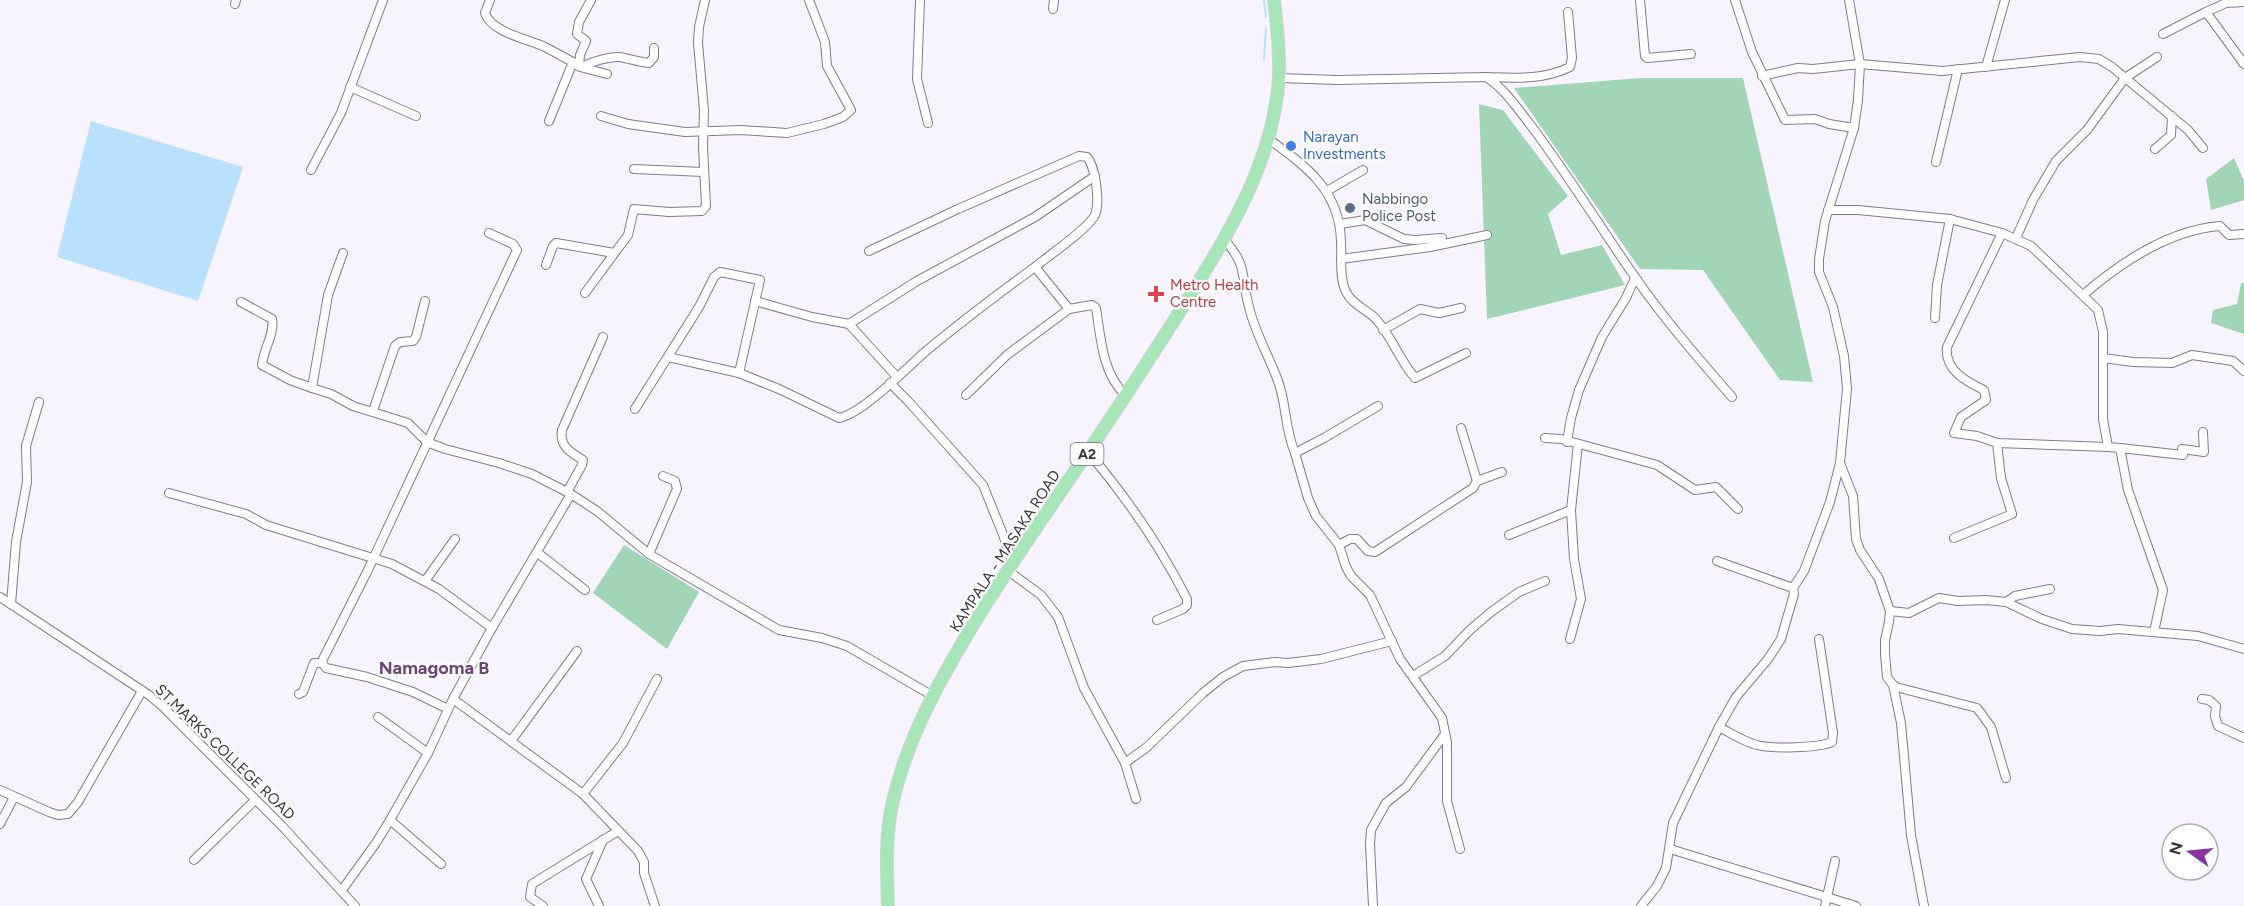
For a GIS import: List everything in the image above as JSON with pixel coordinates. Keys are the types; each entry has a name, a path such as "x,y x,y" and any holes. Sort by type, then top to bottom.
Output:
{"main road":[{"name":"KAMPALA - MASAKA ROAD","path":"888,906 888,841 892,806 903,766 933,696 1010,566 1126,396 1245,202 1267,138 1279,78 1274,0"}],"street":[{"path":"311,170 340,113 383,0"},
{"path":"490,0 485,13 492,23 514,36 543,46 578,66 607,74"},
{"path":"549,121 578,66 586,41 577,34 576,28 591,0"},
{"path":"585,293 630,231 634,209 690,212 705,209 707,202 704,172 705,131 698,43 705,0"},
{"path":"601,116 628,124 685,132 741,130 787,133 824,124 849,114 851,110 827,66 825,42 809,0"},
{"path":"920,0 917,79 928,123"},
{"path":"1053,9 1054,0"},
{"path":"1640,0 1645,56 1647,58 1691,54"},
{"path":"1736,0 1744,30 1762,76 1785,120 1815,119 1854,128"},
{"path":"1641,906 1661,877 1670,849 1673,822 1719,727 1736,697 1768,659 1780,639 1794,594 1793,588 1804,571 1830,502 1840,463 1847,389 1844,356 1833,308 1820,272 1820,249 1828,210 1854,128 1858,100 1860,64 1850,0"},
{"path":"1986,67 2005,0"},
{"path":"2163,34 2232,1 2244,2"},
{"path":"1279,78 1337,80 1518,78 1549,75 1570,67 1572,58 1568,12"},
{"path":"2206,12 2244,64"},
{"path":"578,66 592,60 618,57 649,63 654,57 654,48"},
{"path":"1762,76 1798,68 1813,69 1860,64 1942,71 2080,57 2099,59 2172,116 2203,148"},
{"path":"2016,238 2033,200 2056,161 2087,130 2125,78 2157,57"},
{"path":"1936,162 1958,69"},
{"path":"1486,77 1492,80 1516,107 1546,146 1635,278 1687,346 1732,397"},
{"path":"350,87 416,116"},
{"path":"2155,149 2170,135 2172,116"},
{"path":"1267,138 1309,170 1327,191 1340,224 1341,271 1346,292 1353,301 1374,317 1415,378 1466,353"},
{"path":"668,357 739,373 779,389 839,418 849,414 893,380 924,352 1087,225 1095,215 1098,198 1095,176 1089,160 1084,156 1079,156 869,251"},
{"path":"634,169 704,172"},
{"path":"1327,191 1363,170"},
{"path":"849,324 917,281 1035,217 1095,176"},
{"path":"1828,210 1858,210 1950,219 2002,233 2031,246 2098,310 2101,319 2103,358 2103,418 2108,447"},
{"path":"1935,318 1937,285 1950,219"},
{"path":"1340,224 1365,220 1404,239 1442,238"},
{"path":"2083,295 2117,268 2183,234 2220,226 2229,235 2244,234"},
{"path":"322,663 450,397 517,250 513,243 489,233"},
{"path":"2002,233 1969,299 1946,353 1948,361 1963,380 1984,390 1986,400 1961,417 1954,433 1977,436 1997,443 2108,447 2183,455 2182,449 2204,452 2203,432"},
{"path":"1341,259 1430,248 1487,235"},
{"path":"1224,239 1240,260 1248,307 1278,381 1283,399 1286,431 1316,516 1339,545 1351,576 1370,595 1400,659 1442,718 1445,734 1447,801 1460,849"},
{"path":"546,265 556,243 614,253"},
{"path":"312,388 328,295 344,253"},
{"path":"1035,267 1069,309"},
{"path":"635,409 718,273 724,272 760,279 739,373"},
{"path":"1567,442 1579,390 1602,337 1626,298 1635,278"},
{"path":"373,411 395,346 400,342 413,341 425,301"},
{"path":"755,301 812,317 849,324 893,380 983,485 1004,537 1010,566 1041,595 1058,616 1084,688 1125,763 1136,799"},
{"path":"241,302 272,319 273,326 262,358 262,365 290,380 331,394 353,406 408,423 427,442 532,474 597,511 649,554 779,630 822,638 848,646 933,696"},
{"path":"966,395 1007,355 1069,309 1092,305 1095,308 1108,373 1115,386 1126,396"},
{"path":"1383,330 1420,309 1439,313 1461,308"},
{"path":"342,890 376,843 428,753 453,699 492,628 538,553 569,493 582,465 582,460 564,446 562,430 603,337"},
{"path":"2103,358 2133,362 2172,363 2192,355 2233,361 2244,371"},
{"path":"11,604 16,542 27,482 27,446 39,402"},
{"path":"1295,453 1378,406"},
{"path":"1461,428 1477,481"},
{"path":"1545,438 1561,439 1657,465 1695,490 1716,487 1738,508"},
{"path":"1954,538 2012,514 2001,478 1997,443"},
{"path":"1570,639 1581,599 1574,559 1571,510 1578,444"},
{"path":"2120,448 2128,490 2163,590 2154,632"},
{"path":"1088,452 1146,526 1166,557 1187,599 1187,605 1183,609 1157,620"},
{"path":"1840,463 1853,496 1860,550 1879,579 1890,611 1884,646 1887,677 1893,685 1901,723 1911,835 1924,906"},
{"path":"1339,545 1350,539 1357,539 1368,551 1375,552 1466,493 1477,481 1502,472"},
{"path":"649,554 677,489 675,481 663,476"},
{"path":"169,493 246,514 266,525 393,564 425,581 492,628"},
{"path":"1509,535 1571,510"},
{"path":"1004,537 1024,544"},
{"path":"425,581 455,539"},
{"path":"538,553 585,590"},
{"path":"1717,561 1793,588"},
{"path":"1413,676 1445,656 1491,612 1519,592 1545,581"},
{"path":"2006,602 2015,596 2050,589"},
{"name":"ST.MARKS COLLEGE ROAD","path":"0,597 142,690 162,706 355,906"},
{"path":"1890,611 1909,613 1939,598 1958,602 1986,600 2006,602 2072,628 2198,636 2244,650"},
{"path":"1719,727 1756,745 1776,747 1819,745 1832,742 1834,740 1819,639"},
{"path":"1125,763 1147,747 1203,693 1223,677 1243,666 1321,659 1392,641"},
{"path":"511,741 577,651"},
{"path":"299,694 303,692 314,663 322,663"},
{"path":"322,663 326,668 367,677 413,692 448,710"},
{"path":"583,794 628,734 657,679"},
{"path":"1893,685 1977,708 1991,726 2006,778"},
{"path":"0,790 57,814 68,814 78,802 142,690"},
{"path":"453,699 583,794 638,851 644,862 644,873 655,906"},
{"path":"2202,699 2209,700 2216,706 2215,716 2218,726 2244,738"},
{"path":"378,717 428,753"},
{"path":"1373,906 1371,830 1386,803 1406,787 1445,734"},
{"path":"0,824 14,796"},
{"path":"194,860 255,800"},
{"path":"390,819 441,864"},
{"path":"543,906 530,897 532,884 618,831"},
{"path":"599,906 586,879 603,840"},
{"path":"1670,849 1856,906"},
{"path":"1825,906 1835,861"}],"green space":[{"path":"1640,78 1743,78 1813,382 1780,380 1703,270 1640,269 1514,88"},
{"path":"1479,104 1503,110 1568,196 1548,214 1561,255 1602,245 1625,285 1487,319"},
{"path":"2234,158 2244,181 2244,200 2211,210 2206,179"},
{"path":"2241,283 2244,283 2244,334 2211,323 2213,310 2237,304"},
{"path":"624,545 699,592 667,649 593,593"}],"water":[{"path":"91,121 243,167 198,301 57,257"}],"waterway":[{"path":"1264,0 1266,17"},
{"path":"1264,60 1266,28"}],"place":[{"name":"Narayan Investments","path":"1291,146"},
{"name":"Nabbingo Police Post","path":"1350,208"},
{"name":"Metro Health Centre","path":"1156,294"}],"district":[{"name":"Namagoma B","path":"434,668"}]}
